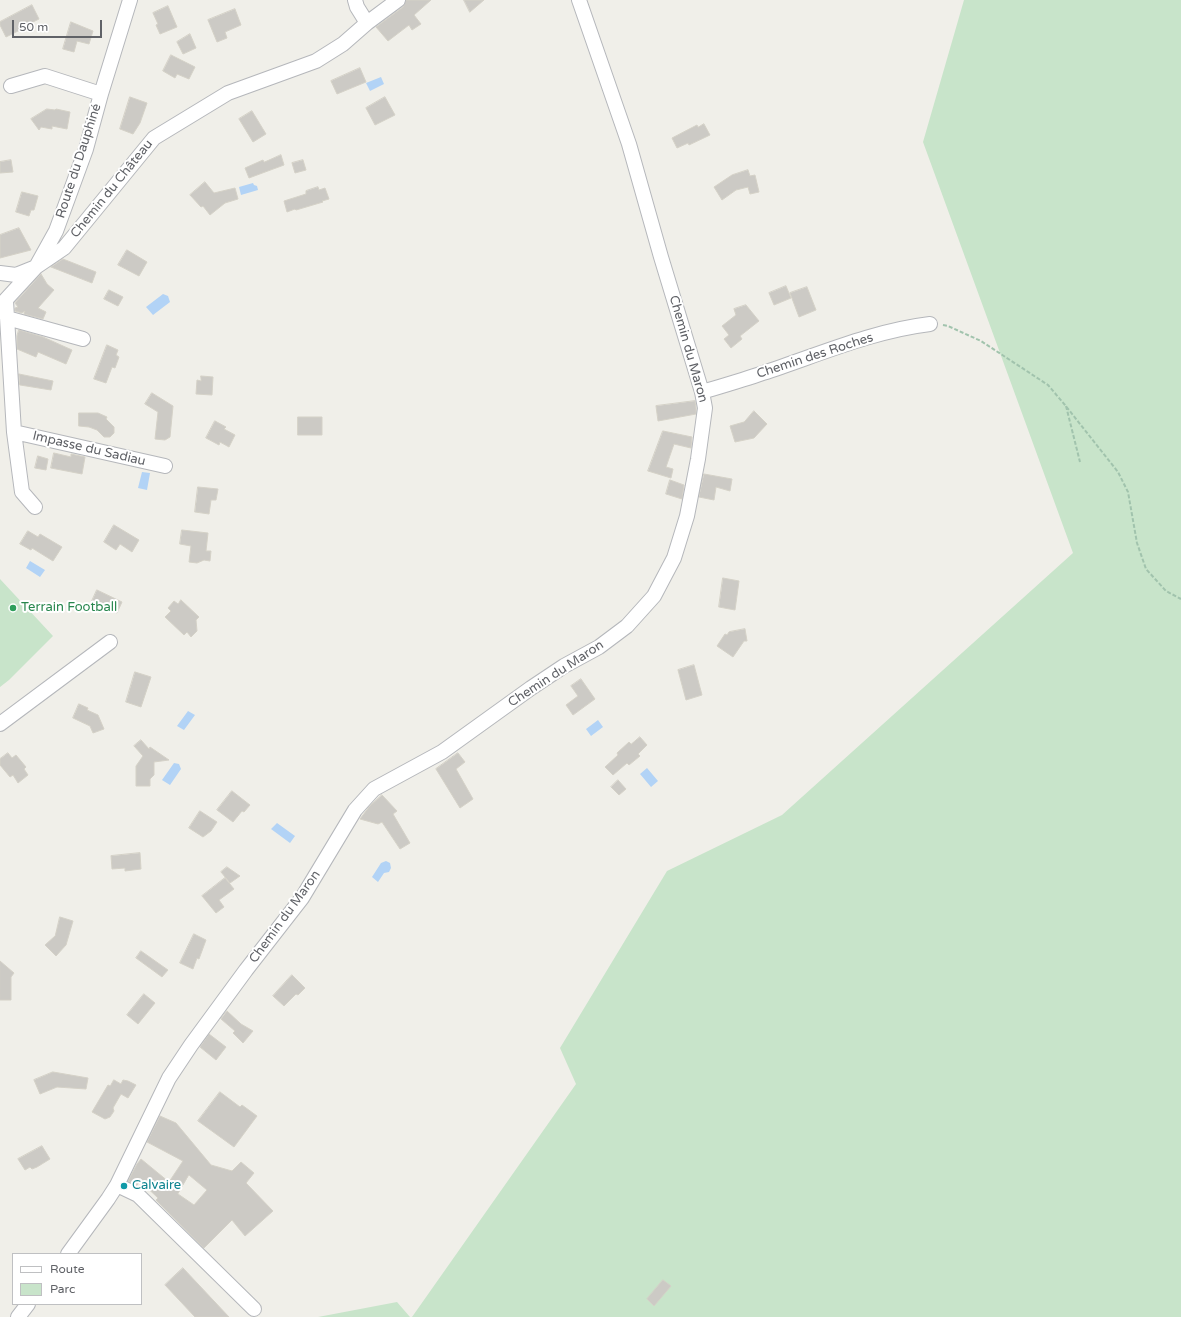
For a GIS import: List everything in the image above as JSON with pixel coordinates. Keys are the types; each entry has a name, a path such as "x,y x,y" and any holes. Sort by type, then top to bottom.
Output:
{"street":[{"name":"Route du Dauphiné","path":"4,308 36,267 56,231 86,149 130,0"},
{"path":"355,0 357,7 367,23"},
{"name":"Chemin du Château","path":"36,267 64,248 154,138 228,93 316,61 343,44 367,23 398,0"},
{"name":"Chemin du Maron","path":"69,1253 117,1185 169,1078 191,1045 246,970 302,898 355,810 374,790 442,752 557,670 599,647 627,626 654,596 674,558 687,516 698,460 704,408 702,392 661,257 629,144 578,0"},
{"path":"12,86 45,76 101,94"},
{"path":"0,273 16,275 36,267"},
{"path":"4,308 83,339"},
{"name":"Impasse du Sadiau","path":"4,308 14,432 22,492 35,507"},
{"name":"Chemin des Roches","path":"702,392 762,374 877,335 910,326 930,324"},
{"name":"Impasse du Sadiau","path":"14,432 165,466"},
{"path":"0,724 110,642"},
{"path":"117,1185 138,1195 254,1309"},
{"path":"18,1317 27,1305"}],"path":[{"path":"930,324 948,326 981,341 1048,385 1066,405 1118,472 1128,492 1137,543 1146,569 1166,591 1181,599"},
{"path":"1066,405 1080,462"}],"green space":[{"path":"964,0 1181,0 1181,1317 412,1317 576,1084 560,1048 667,871 782,815 1073,553 923,142"},
{"name":"Terrain Football","path":"0,579 53,636 0,687"},
{"path":"397,1302 410,1317 318,1317"}],"water":[{"path":"381,77 384,84 370,91 366,83"},
{"path":"253,183 257,186 258,190 241,195 239,187"},
{"path":"163,294 168,296 170,302 153,315 146,307"},
{"path":"142,472 150,473 147,490 138,488"},
{"path":"30,561 45,570 40,577 26,568"},
{"path":"188,711 195,715 184,730 177,726"},
{"path":"598,720 603,727 591,736 586,729"},
{"path":"174,763 179,764 181,769 170,785 162,780"},
{"path":"647,768 658,781 651,787 640,774"},
{"path":"277,823 295,836 290,843 271,829"},
{"path":"386,861 390,863 391,868 389,872 384,873 378,882 372,877 381,863"}],"building":[{"path":"406,0 431,0 414,15 421,24 412,30 409,25 388,41 376,27 403,7"},
{"path":"464,0 484,0 470,12"},
{"path":"32,5 39,19 6,37 0,22"},
{"path":"168,6 177,27 160,34 156,25 158,24 153,13"},
{"path":"235,9 241,25 225,32 227,38 217,42 208,20"},
{"path":"71,22 93,31 89,44 77,41 74,52 63,49"},
{"path":"190,34 196,48 183,54 177,42"},
{"path":"171,55 195,67 189,79 177,74 175,78 163,71"},
{"path":"360,68 366,82 337,94 331,81"},
{"path":"130,97 147,103 140,123 133,134 120,129"},
{"path":"385,97 395,115 375,125 366,108"},
{"path":"47,109 70,112 67,129 52,126 52,129 41,127 39,130 31,119"},
{"path":"252,111 266,134 253,142 239,119"},
{"path":"704,124 710,135 689,145 688,143 677,148 672,138 697,125 698,127"},
{"path":"281,155 284,165 249,178 245,168 263,160 264,162"},
{"path":"11,160 13,172 0,173 0,162"},
{"path":"303,160 306,170 295,173 292,163"},
{"path":"748,170 750,176 755,175 759,192 750,194 748,187 736,190 722,200 714,187 732,175"},
{"path":"205,182 214,193 235,188 238,199 225,203 210,215 203,206 201,207 190,195"},
{"path":"318,187 319,190 325,188 329,199 287,212 284,201 306,194 306,191"},
{"path":"22,192 38,196 34,210 31,210 29,216 16,212"},
{"path":"19,228 31,250 0,258 0,235"},
{"path":"127,250 147,262 139,276 118,265"},
{"path":"63,259 96,272 92,283 51,267"},
{"path":"41,274 47,284 54,290 38,308 46,312 43,319 24,314 25,311 22,313 15,311 15,308 18,307 15,303"},
{"path":"786,286 791,298 774,305 769,293"},
{"path":"807,287 816,310 799,317 790,293"},
{"path":"109,290 123,297 118,306 104,299"},
{"path":"746,305 759,321 740,336 742,339 731,348 724,339 729,335 722,326 736,315 734,309"},
{"path":"19,330 43,337 72,350 66,364 38,352 36,357 17,349 17,336"},
{"path":"107,345 118,350 116,355 119,357 115,368 112,367 106,383 94,379"},
{"path":"19,374 53,381 51,390 20,385"},
{"path":"201,376 213,377 212,395 196,394 197,380 201,381"},
{"path":"152,393 173,406 170,437 165,440 155,439 158,412 145,404"},
{"path":"695,401 696,414 658,421 656,406"},
{"path":"754,411 767,424 754,438 735,442 730,426 744,422"},
{"path":"79,413 98,413 107,417 106,419 114,427 114,433 110,437 104,437 97,430 79,426"},
{"path":"298,417 322,417 322,435 298,435"},
{"path":"215,421 226,427 224,429 235,435 229,447 220,442 219,445 206,438"},
{"path":"663,431 692,437 691,448 674,444 666,467 673,469 671,478 648,471"},
{"path":"54,453 71,457 71,454 85,457 82,474 51,468"},
{"path":"38,456 48,459 46,470 35,468"},
{"path":"704,474 732,479 730,491 716,487 714,500 699,497"},
{"path":"670,480 684,485 682,499 666,494"},
{"path":"198,487 218,489 216,500 211,500 209,514 195,512"},
{"path":"114,525 139,540 132,552 120,544 116,550 104,542"},
{"path":"182,530 208,533 206,551 211,551 210,561 204,560 197,563 189,562 191,546 180,544"},
{"path":"28,531 38,537 40,534 62,547 53,561 32,548 31,550 20,544"},
{"path":"723,578 739,581 735,610 719,607"},
{"path":"97,590 122,602 117,613 92,601"},
{"path":"181,600 199,617 196,620 197,631 191,637 187,632 184,635 165,617 171,611 168,608 174,601 178,604"},
{"path":"745,629 747,641 744,641 733,657 717,646 725,634 727,635 729,632"},
{"path":"694,665 702,695 686,700 678,670"},
{"path":"135,672 151,677 141,707 126,702"},
{"path":"581,679 595,699 573,715 566,705 578,696 571,686"},
{"path":"79,704 98,715 104,729 93,733 90,726 73,718"},
{"path":"640,737 647,745 638,754 640,756 629,765 627,763 613,775 605,767 629,742 631,744"},
{"path":"141,740 149,749 150,747 169,760 154,762 154,775 150,779 150,786 136,786 136,766 143,756 134,746"},
{"path":"8,753 12,758 16,755 26,767 24,769 28,775 18,783 13,775 10,777 0,765 0,759"},
{"path":"458,753 465,762 456,769 473,799 460,808 436,769"},
{"path":"618,780 626,789 619,795 611,787"},
{"path":"232,791 250,805 244,812 242,811 233,822 217,810"},
{"path":"382,795 397,811 393,814 410,843 400,849 382,822 378,824 360,819 369,807"},
{"path":"200,811 217,822 211,831 203,837 189,828"},
{"path":"140,853 141,869 125,871 125,868 112,869 111,856"},
{"path":"227,867 240,876 230,883 221,872"},
{"path":"225,878 234,889 219,900 224,907 216,913 202,896"},
{"path":"60,917 73,921 66,945 56,956 45,945 55,936"},
{"path":"194,934 206,940 199,959 197,958 193,969 180,963"},
{"path":"141,951 168,970 162,977 136,958"},
{"path":"0,961 14,973 11,977 11,1000 0,1000"},
{"path":"292,975 305,988 298,995 296,994 284,1006 273,996"},
{"path":"144,994 155,1003 138,1024 127,1015"},
{"path":"227,1011 241,1024 253,1031 243,1043 233,1033 235,1031 221,1019"},
{"path":"209,1034 226,1047 216,1060 200,1047"},
{"path":"53,1072 88,1078 86,1089 57,1087 40,1094 34,1080"},
{"path":"114,1080 121,1084 123,1080 136,1085 128,1098 121,1094 113,1108 114,1111 110,1117 105,1119 92,1112 108,1085 110,1086"},
{"path":"220,1092 240,1107 242,1105 257,1116 234,1147 198,1121"},
{"path":"160,1116 176,1123 211,1165 232,1171 241,1162 254,1173 246,1183 273,1211 245,1236 232,1220 204,1248 156,1200 158,1198 140,1181 137,1185 128,1181 141,1159 169,1182 183,1161 147,1142","holes":["189,1175 207,1190 194,1205 178,1194"]},
{"path":"42,1146 50,1159 37,1167 32,1169 30,1167 25,1170 18,1159"},
{"path":"183,1268 229,1317 195,1317 165,1285"},
{"path":"663,1280 671,1286 654,1306 647,1299"}],"place":[{"name":"Terrain Football","path":"13,608"},
{"name":"Calvaire","path":"124,1186"}]}
